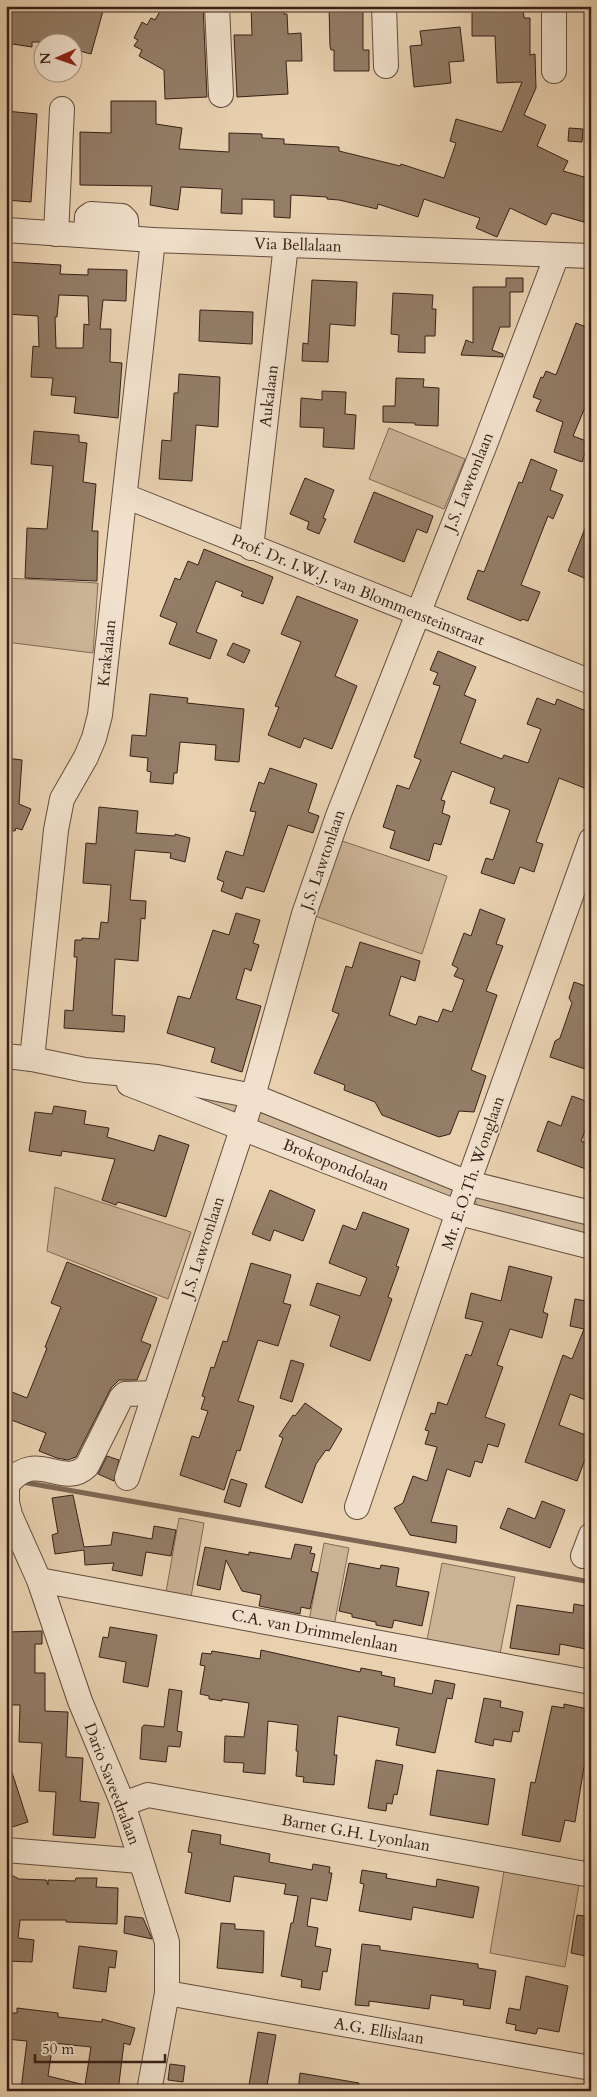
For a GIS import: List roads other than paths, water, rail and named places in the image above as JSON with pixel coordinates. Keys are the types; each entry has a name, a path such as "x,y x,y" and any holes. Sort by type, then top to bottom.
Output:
{"street":[{"path":"217,6 221,95"},
{"path":"384,6 386,66"},
{"path":"554,6 554,71"},
{"path":"56,234 62,109"},
{"name":"Via Bellalaan","path":"6,230 153,240 591,256"},
{"name":"Krakalaan","path":"32,1059 56,830 62,799 86,757 94,738 100,715 153,240"},
{"name":"Aukalaan","path":"251,548 286,245"},
{"name":"J.S. Lawtonlaan","path":"127,1478 253,1096 304,914 329,843 557,255"},
{"name":"Prof. Dr. I.W.J. van Blommensteinstraat","path":"125,496 251,548 591,682"},
{"name":"Mr. E.O.Th. Wonglaan","path":"357,1506 468,1183 591,840"},
{"name":"Brokopondolaan","path":"6,1056 32,1059 86,1070 157,1077 253,1096 468,1183 591,1213"},
{"name":"Brokopondolaan","path":"86,1070 156,1094 459,1213 591,1247"},
{"path":"7,1485 17,1474 34,1467 70,1474 80,1474 87,1466 117,1404 125,1394 155,1393"},
{"path":"100,1438 136,1450"},
{"name":"Dario Saveedralaan","path":"7,1485 7,1502 10,1516 39,1580 80,1701 123,1804 167,1942 167,1993 150,2091"},
{"name":"C.A. van Drimmelenlaan","path":"39,1580 591,1682"},
{"name":"Barnet G.H. Lyonlaan","path":"123,1804 148,1795 591,1875"},
{"path":"6,1850 140,1861"},
{"name":"A.G. Ellislaan","path":"167,1993 591,2068"}],"waterway":[{"path":"22,1482 591,1582"}]}
